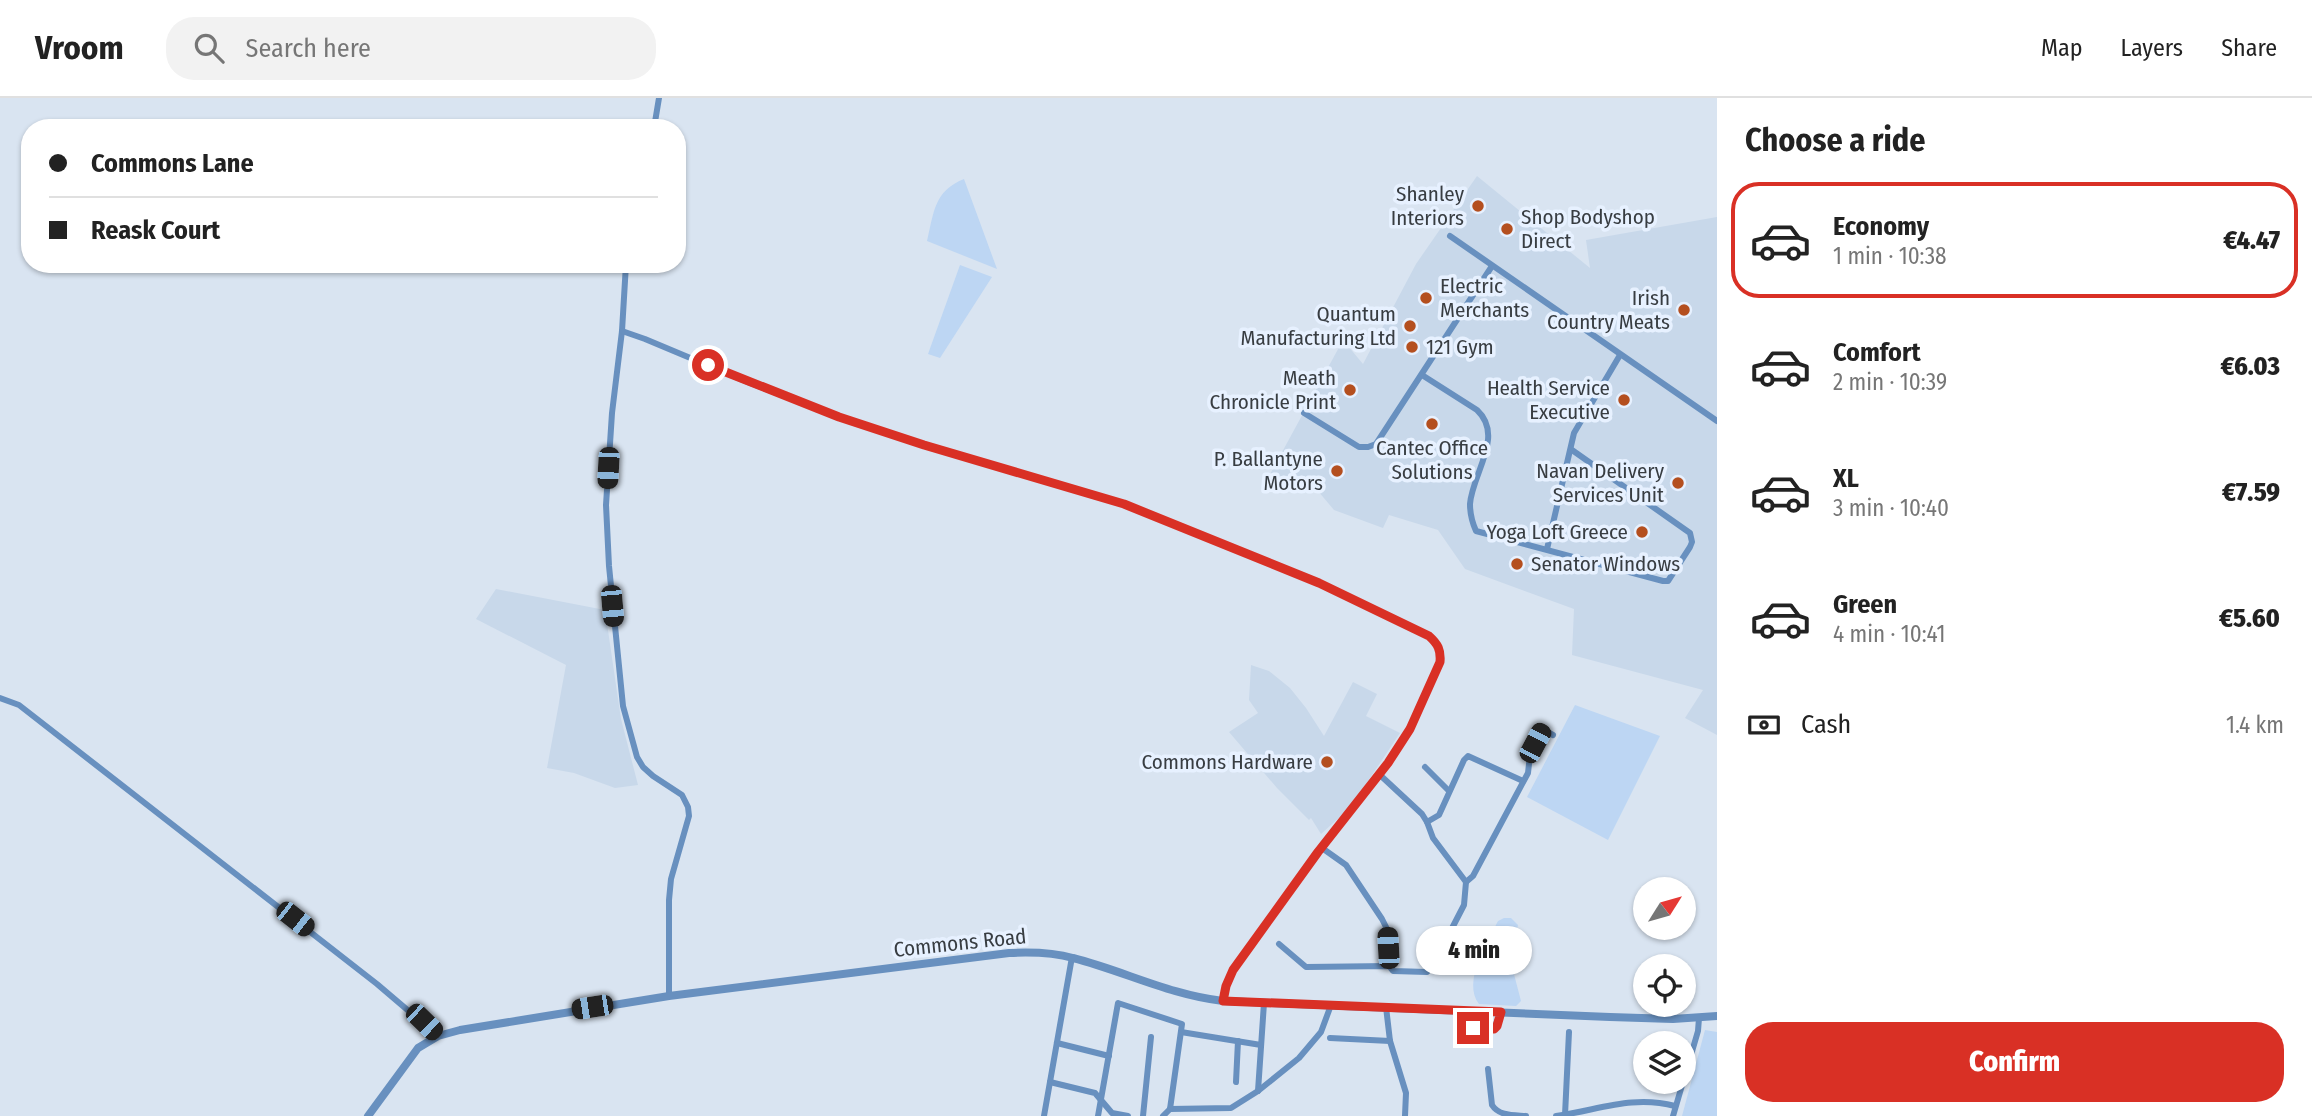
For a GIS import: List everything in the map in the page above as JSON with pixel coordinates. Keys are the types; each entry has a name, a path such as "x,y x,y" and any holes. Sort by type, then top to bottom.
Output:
{"street":[{"path":"656,119 659,98"},
{"path":"1450,236 1717,421"},
{"path":"1304,413 1359,447 1376,444 1492,266"},
{"path":"625,273 622,331 612,413 606,505 607,544 623,706 637,757 643,767 682,795 688,807 689,816 671,879 668,996"},
{"path":"622,331 839,417 1124,504 1319,583 1429,636 1437,643 1441,652 1440,662 1410,729 1380,775 1322,848 1233,970 1223,1001"},
{"path":"1547,549 1574,433 1620,355"},
{"path":"1422,375 1477,410 1485,424 1488,442 1470,504 1471,521 1476,531 1663,582 1668,581 1692,542 1692,536 1572,450"},
{"path":"0,698 19,705 377,984 438,1036"},
{"path":"1465,882 1473,876 1523,781 1530,767 1530,755 1542,729 1553,736"},
{"path":"1427,822 1438,814 1468,756 1523,781"},
{"path":"1425,767 1449,791"},
{"path":"1322,848 1346,865 1382,919 1387,929 1389,966 1393,971 1427,972 1464,905 1465,882 1433,838 1422,814 1380,775"},
{"path":"1279,944 1306,967 1389,966"},
{"name":"Commons Road","path":"368,1116 422,1044 460,1030 668,996 1009,953 1032,952 1072,957 1167,990 1223,1001 1610,1017 1717,1016"},
{"path":"1044,1116 1072,957"},
{"path":"1098,1116 1118,1003 1182,1024 1170,1109 1163,1116"},
{"path":"1258,1091 1264,1003"},
{"path":"1170,1109 1231,1108 1258,1091 1299,1058 1321,1032 1331,1005"},
{"path":"1386,1007 1390,1041 1406,1093 1405,1116"},
{"path":"1457,1027 1494,1029 1501,1012"},
{"path":"1696,1038 1699,1018"},
{"path":"1181,1032 1261,1045"},
{"path":"1564,1115 1569,1032"},
{"path":"1143,1116 1151,1037"},
{"path":"1329,1038 1390,1041"},
{"path":"1236,1082 1238,1041"},
{"path":"1057,1043 1108,1056"},
{"path":"1488,1069 1492,1105 1495,1110 1502,1115 1526,1116"},
{"path":"1050,1082 1094,1093 1112,1113 1128,1116"},
{"path":"1673,1116 1679,1094"},
{"path":"1556,1116 1623,1102 1648,1101 1675,1106"},
{"path":"1611,1116 1612,1106"}],"shaded area":[{"path":"1477,176 1590,268 1586,240 1717,217 1717,735 1685,718 1703,690 1572,655 1574,609 1465,569 1438,530 1389,515 1383,528 1334,510 1318,491 1268,478 1343,340 1363,364 1416,264"},
{"path":"964,179 997,269 927,241 941,196"},
{"path":"960,265 992,277 940,358 928,354"},
{"path":"496,589 605,610 621,719 638,785 615,788 574,773 547,768 566,665 476,619"},
{"path":"1251,665 1269,671 1290,688 1324,736 1353,682 1377,694 1366,716 1400,733 1342,815 1321,834 1311,818 1309,820 1277,788 1229,732 1258,713 1249,700"},
{"path":"1575,705 1660,736 1608,840 1527,797"},
{"path":"1511,918 1518,925 1510,959 1521,1001 1516,1006 1479,1004 1473,985 1478,962 1498,921"},
{"path":"1705,1030 1717,1032 1717,1116 1682,1116 1688,1094 1696,1094 1696,1064"}],"place":[{"name":"Shanley Interiors","path":"1478,206"},
{"name":"Shop Bodyshop Direct","path":"1507,229"},
{"name":"Electric Merchants","path":"1426,298"},
{"name":"Irish Country Meats","path":"1684,310"},
{"name":"Quantum Manufacturing Ltd","path":"1410,326"},
{"name":"121 Gym","path":"1412,347"},
{"name":"Meath Chronicle Print","path":"1350,390"},
{"name":"Health Service Executive","path":"1624,400"},
{"name":"Cantec Office Solutions","path":"1432,424"},
{"name":"P. Ballantyne Motors","path":"1337,471"},
{"name":"Navan Delivery Services Unit","path":"1678,483"},
{"name":"Yoga Loft Greece","path":"1642,532"},
{"name":"Senator Windows","path":"1517,564"},
{"name":"Commons Hardware","path":"1327,762"}],"route":[{"path":"708,365 839,417 1124,504 1319,583 1429,636 1437,643 1441,652 1440,662 1410,729 1380,775 1318,852 1233,970 1223,1001 1501,1012 1494,1029 1473,1028"}]}
